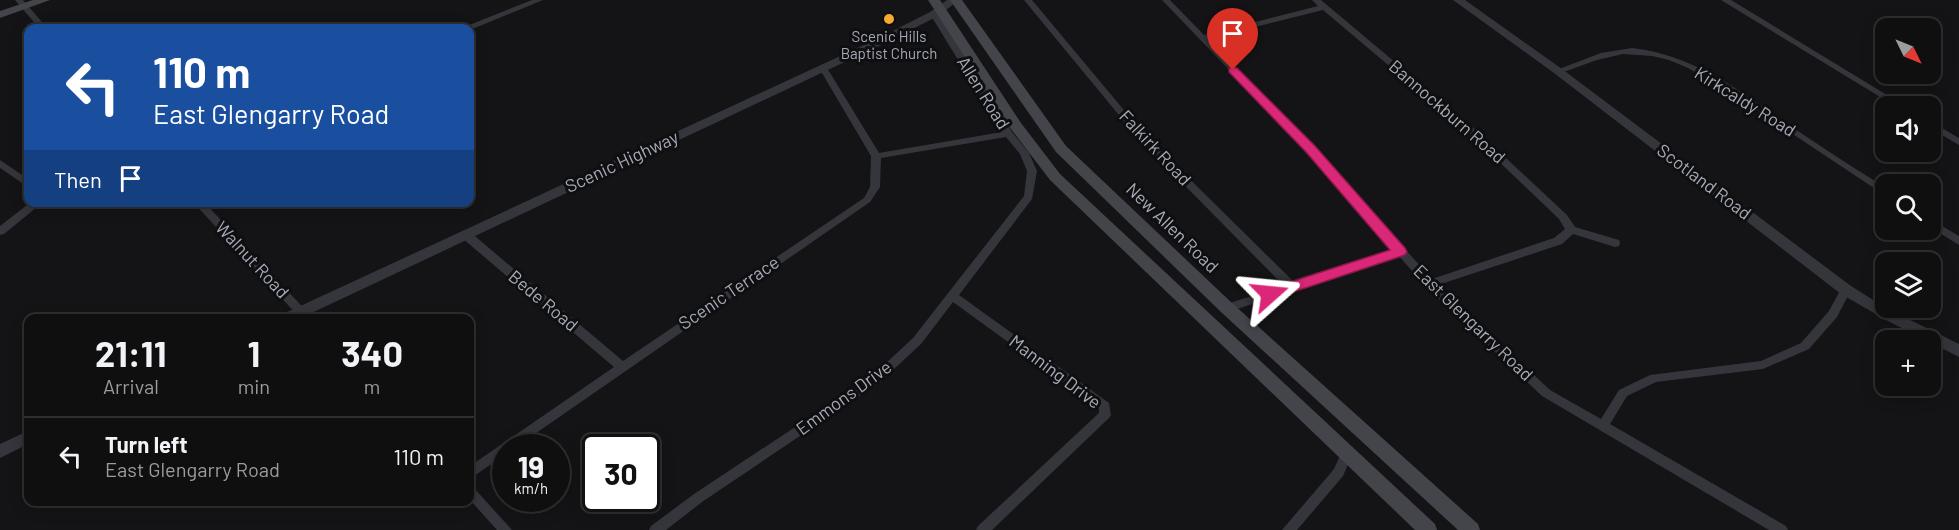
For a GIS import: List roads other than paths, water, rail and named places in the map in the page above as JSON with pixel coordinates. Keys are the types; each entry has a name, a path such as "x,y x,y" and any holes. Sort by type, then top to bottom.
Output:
{"main road":[{"path":"0,15 21,3 44,0"},
{"name":"New Allen Road","path":"955,0 1061,149 1227,308 1471,530"},
{"path":"936,8 1016,126 1055,177 1346,455 1428,530"}],"street":[{"path":"474,25 539,0"},
{"name":"Scenic Highway","path":"306,314 466,235 823,68 955,0"},
{"name":"Falkirk Road","path":"1028,0 1140,135 1292,287"},
{"name":"East Glengarry Road","path":"1166,0 1310,149 1430,284 1546,393 1781,530"},
{"name":"Scotland Road","path":"1458,0 1558,71 1846,290 1959,351"},
{"path":"1725,0 1884,96"},
{"path":"21,3 39,24"},
{"path":"1202,38 1320,3"},
{"name":"Bannockburn Road","path":"1320,3 1474,133 1563,217 1571,230"},
{"name":"Allen Road","path":"936,8 1008,134 1024,153 1032,171"},
{"name":"Kirkcaldy Road","path":"1558,71 1610,54 1630,51 1640,51 1676,61 1708,76 1875,186"},
{"path":"823,68 876,156 1008,134"},
{"path":"1941,131 1959,142"},
{"name":"Scenic Terrace","path":"474,469 621,366 867,200 875,188 876,156"},
{"path":"0,164 24,180"},
{"name":"Emmons Drive","path":"656,530 698,498 876,379 917,341 1029,197 1032,171"},
{"path":"0,231 31,207"},
{"name":"Walnut Road","path":"203,207 303,314"},
{"path":"1941,229 1959,241"},
{"path":"1430,284 1558,241 1571,230 1615,243"},
{"name":"Bede Road","path":"466,235 621,366"},
{"path":"1227,308 1400,252"},
{"path":"1602,427 1623,393 1654,378 1762,365 1805,346 1833,315 1846,290"},
{"name":"Manning Drive","path":"953,296 1105,406 1105,415 984,530"},
{"path":"0,450 24,439"},
{"path":"1289,530 1339,472 1346,455"},
{"path":"474,496 505,530"}],"place":[{"name":"Scenic Hills Baptist Church","path":"889,19"}]}
